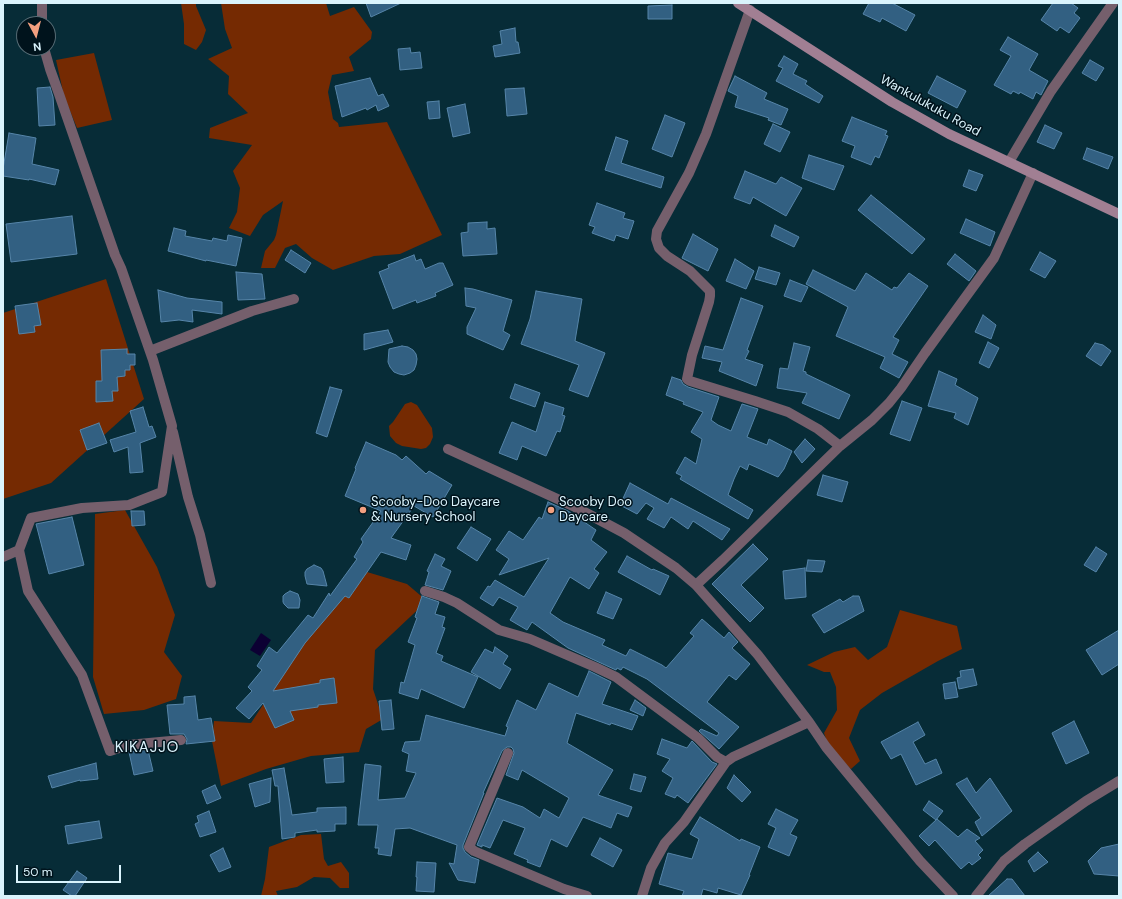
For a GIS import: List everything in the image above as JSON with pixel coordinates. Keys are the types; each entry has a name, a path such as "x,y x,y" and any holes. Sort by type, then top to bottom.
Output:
{"main road":[{"name":"Wankulukuku Road","path":"738,3 892,102 949,134 1119,214"}],"street":[{"path":"42,3 42,16"},
{"path":"1009,162 1051,91 1113,3"},
{"path":"750,10 706,134 689,173 657,231 656,239 658,248 690,271 710,291 709,302 692,355 687,379 690,382 788,412 818,429 840,446"},
{"path":"46,56 54,82 150,350 172,426 188,497 200,535 211,583"},
{"path":"696,585 840,446 872,420 889,403 913,372 925,353 994,258 1033,173"},
{"path":"150,350 252,311 294,299"},
{"path":"172,426 162,492 129,505 82,508 31,518 19,550 28,591 82,675 110,751 128,745 180,740"},
{"path":"448,449 575,507 617,529 676,568 696,585 758,655 826,747 910,849 953,896"},
{"path":"3,557 19,550"},
{"path":"424,591 444,597 456,603 499,630 530,639 616,677 698,738 717,757 726,762"},
{"path":"642,896 651,868 665,844 684,822 726,762 733,757 809,722"},
{"path":"508,753 469,848 564,889 587,896"},
{"path":"976,896 1004,861 1020,848 1048,827 1119,780"}],"shaded area":[{"path":"181,3 196,3 206,30 202,42 196,50 184,44 184,24"},
{"path":"221,3 326,3 330,16 354,7 372,32 371,39 349,57 354,71 332,75 328,92 333,119 338,123 339,127 387,122 442,235 400,254 374,256 333,270 312,258 296,244 285,248 275,268 261,268 265,251 276,235 283,201 263,215 250,236 229,228 237,212 240,188 233,171 252,145 209,138 210,128 248,113 228,94 229,76 208,59 232,48 225,29"},
{"path":"94,53 112,120 77,128 64,96 56,60"},
{"path":"106,279 144,399 51,483 3,499 3,313"},
{"path":"411,402 417,405 432,428 433,437 430,444 426,448 421,449 402,446 396,443 390,436 389,426 405,404"},
{"path":"125,510 157,567 175,615 164,652 182,676 176,699 144,710 104,714 93,677 95,514"},
{"path":"367,572 407,584 427,601 375,650 373,689 383,719 366,729 359,752 311,756 266,769 221,786 212,741 214,721 251,723 301,647 345,596 349,598"},
{"path":"900,610 957,626 962,649 882,693 860,710 849,738 860,761 851,769 829,748 824,733 837,710 836,687 830,672 824,672 807,665 834,652 855,647 868,660 887,647"},
{"path":"261,633 271,640 260,656 250,650"},
{"path":"321,834 324,859 328,866 341,862 349,873 349,888 340,888 330,878 314,877 297,887 276,891 278,896 261,896 265,879 269,847 301,835"}],"building":[{"path":"366,3 401,3 371,17"},
{"path":"869,3 892,3 915,15 906,31 882,18 880,22 863,14"},
{"path":"1053,3 1071,3 1078,8 1074,13 1080,18 1069,33 1060,27 1057,31 1041,20"},
{"path":"672,5 672,19 648,19 648,6"},
{"path":"515,28 516,42 518,42 520,53 495,57 493,46 502,44 500,31"},
{"path":"1008,37 1038,54 1029,70 1048,81 1041,95 1036,92 1033,99 1020,92 1019,94 1013,91 1011,94 994,85 1011,56 1000,50"},
{"path":"410,48 411,53 420,52 422,68 400,70 398,49"},
{"path":"784,56 798,64 793,74 807,81 805,84 823,96 819,103 776,81 783,68 778,66"},
{"path":"1090,60 1104,68 1096,81 1082,73"},
{"path":"735,76 767,93 764,99 788,109 781,125 768,120 769,118 735,107 738,96 728,91"},
{"path":"937,76 966,91 957,108 928,93"},
{"path":"370,78 378,96 383,94 389,106 378,111 376,105 367,110 366,108 342,117 335,86"},
{"path":"50,87 53,97 55,125 39,126 37,88"},
{"path":"524,88 527,114 507,116 505,89"},
{"path":"439,101 440,118 429,119 427,102"},
{"path":"465,104 470,133 453,137 447,108"},
{"path":"665,115 685,123 672,157 652,149"},
{"path":"852,117 887,131 885,135 888,136 879,158 875,156 871,165 851,157 855,146 842,141"},
{"path":"773,124 790,132 780,152 764,144"},
{"path":"1045,125 1062,133 1054,149 1037,142"},
{"path":"9,133 36,138 32,164 59,170 55,185 29,179 3,176"},
{"path":"616,137 628,141 621,163 664,177 661,188 605,170"},
{"path":"1087,148 1113,157 1108,169 1083,159"},
{"path":"809,155 844,166 834,190 802,178"},
{"path":"969,170 983,175 976,191 963,186"},
{"path":"745,171 776,184 781,177 802,188 786,216 753,197 750,204 734,198"},
{"path":"871,195 925,239 912,254 858,210"},
{"path":"597,203 625,213 623,218 634,221 628,239 616,235 614,241 592,233 595,227 589,225"},
{"path":"72,216 77,254 11,262 6,224"},
{"path":"966,219 995,232 990,246 960,233"},
{"path":"487,222 487,229 495,228 497,254 463,256 461,233 468,232 468,223"},
{"path":"775,225 799,237 794,247 771,236"},
{"path":"174,228 186,231 185,236 212,241 213,238 227,241 228,235 242,238 236,266 206,261 168,251"},
{"path":"693,234 718,249 708,271 682,258"},
{"path":"291,250 311,263 305,273 285,260"},
{"path":"1040,252 1056,261 1045,278 1030,270"},
{"path":"955,254 976,271 969,281 947,264"},
{"path":"414,255 416,261 421,259 425,269 439,263 443,263 453,285 435,293 436,296 417,303 416,300 393,309 379,272 389,268 388,265"},
{"path":"735,259 754,271 746,289 726,281"},
{"path":"759,267 780,273 776,285 755,279"},
{"path":"813,270 855,291 866,273 892,290 894,287 897,288 909,273 928,286 893,337 899,340 892,354 908,362 899,378 880,368 885,357 836,336 848,307 806,284"},
{"path":"236,272 262,274 265,299 238,300"},
{"path":"790,280 808,287 801,302 784,296"},
{"path":"465,288 512,300 503,331 510,335 503,350 467,334 467,327 476,308 466,306"},
{"path":"158,290 187,298 222,302 222,314 192,310 193,322 179,320 161,322"},
{"path":"536,291 582,299 575,341 605,353 588,397 569,390 579,365 521,344 530,319"},
{"path":"741,298 763,306 747,350 749,351 745,359 763,365 756,386 719,371 722,362 702,358 705,346 723,350"},
{"path":"37,303 41,325 34,326 35,332 19,334 15,306"},
{"path":"983,315 996,325 991,339 975,332"},
{"path":"388,330 393,342 364,350 364,334"},
{"path":"988,342 999,348 989,368 979,363"},
{"path":"794,343 810,347 803,371 806,372 806,374 850,395 839,419 802,403 807,393 777,388 780,368 788,369"},
{"path":"1095,343 1103,345 1111,351 1101,366 1086,356"},
{"path":"402,346 413,350 417,359 414,370 404,375 394,372 388,362 389,349"},
{"path":"127,349 127,354 135,354 135,365 130,365 130,370 125,370 125,376 117,377 118,391 112,391 113,401 96,402 96,381 102,381 101,350"},
{"path":"939,371 957,379 955,385 978,398 968,425 954,418 956,413 928,406"},
{"path":"672,377 681,380 683,384 688,387 719,397 711,420 731,431 742,404 758,409 747,437 767,445 769,439 792,451 784,469 778,477 749,464 747,470 740,466 728,495 753,510 748,519 680,479 682,476 676,473 685,457 696,464 702,439 691,432 703,412 666,395"},
{"path":"515,384 540,393 535,407 510,398"},
{"path":"330,387 342,390 327,437 316,433"},
{"path":"902,401 922,408 910,441 890,434"},
{"path":"545,402 564,408 562,415 565,416 560,432 557,431 546,456 522,446 517,460 499,453 512,422 536,432"},
{"path":"143,407 149,427 152,426 156,437 140,443 143,472 130,473 128,447 114,452 110,440 136,432 130,411"},
{"path":"99,423 107,443 87,450 80,430"},
{"path":"805,439 815,449 802,463 794,452"},
{"path":"366,442 396,455 402,460 406,456 426,474 429,471 452,485 433,517 414,506 391,538 411,545 406,560 381,552 349,598 345,596 305,643 273,691 320,683 320,680 334,678 337,703 318,705 318,707 290,711 294,720 275,728 263,703 249,719 236,708 252,691 248,687 262,670 257,666 269,647 277,653 308,615 313,618 329,593 330,596 357,559 354,557 363,542 361,539 381,511 345,496"},
{"path":"823,475 848,482 842,502 817,495"},
{"path":"630,483 668,504 671,498 730,529 722,540 693,521 688,529 671,517 664,528 647,519 654,508 646,503 637,514 620,505"},
{"path":"548,502 568,511 596,530 591,540 607,552 594,569 599,573 589,589 570,577 550,613 563,622 605,640 602,645 626,656 630,649 666,668 694,636 690,633 702,619 724,638 729,632 738,642 732,648 750,664 736,680 729,675 707,702 739,727 719,749 699,731 701,729 717,736 719,733 647,679 623,667 621,670 617,668 616,670 568,648 532,622 527,630 510,620 518,607 499,597 493,606 480,598 488,586 490,587 495,580 524,597 549,558 499,575 509,559 496,550 509,531 523,540 539,517 542,519"},
{"path":"131,511 144,511 145,525 132,526"},
{"path":"72,517 84,565 49,574 36,524"},
{"path":"471,527 491,539 477,561 457,548"},
{"path":"753,544 768,559 741,585 764,608 750,622 712,584"},
{"path":"1096,547 1107,554 1096,572 1084,565"},
{"path":"435,554 445,559 441,566 451,571 443,590 425,585 429,572 427,571"},
{"path":"627,556 652,570 653,569 669,576 660,595 618,572"},
{"path":"808,560 825,561 822,572 806,571"},
{"path":"314,565 321,568 323,571 327,586 307,584 305,572"},
{"path":"805,568 806,597 785,599 783,571"},
{"path":"290,591 298,594 300,600 299,608 288,608 284,604 283,596"},
{"path":"606,592 622,599 613,619 597,613"},
{"path":"422,596 439,602 435,614 445,617 442,627 445,628 436,653 443,656 441,661 478,677 464,708 421,689 418,699 399,693 401,682 404,683 415,645 408,642 417,618 415,617"},
{"path":"853,596 859,596 864,611 824,633 812,615 840,599 843,602"},
{"path":"1119,630 1119,664 1102,675 1086,650"},
{"path":"495,647 508,656 503,664 511,669 500,689 471,672 485,649 493,653"},
{"path":"973,669 977,685 959,689 957,678 961,677 960,671"},
{"path":"589,671 611,682 602,704 638,716 632,730 611,723 610,725 576,713 567,743 613,770 598,795 632,807 628,817 617,813 611,828 583,817 567,847 551,839 540,867 527,862 528,860 514,854 525,828 503,820 490,848 477,845 497,798 523,807 540,818 544,809 559,818 569,798 522,770 518,780 506,775 514,753 511,747 507,747 502,751 483,793 463,845 465,852 471,857 479,860 475,883 458,880 449,863 454,864 457,845 410,828 395,829 391,856 378,854 379,848 375,848 378,825 358,825 365,764 381,766 378,800 405,798 416,773 406,771 409,754 402,751 405,742 420,741 426,715 505,736 508,727 506,726 517,700 536,710 549,683 578,697"},
{"path":"955,682 958,697 945,699 943,684"},
{"path":"195,696 198,720 211,718 215,741 186,744 187,739 184,734 170,734 167,705 184,704 184,697"},
{"path":"391,700 394,729 382,730 379,701"},
{"path":"635,700 646,708 643,716 630,710"},
{"path":"1074,721 1089,753 1066,764 1052,733"},
{"path":"918,722 925,735 913,742 925,764 936,759 942,773 916,785 901,754 891,759 881,742"},
{"path":"662,739 687,748 692,741 712,762 717,764 688,803 677,795 675,798 665,794 673,778 662,771 670,759 657,754"},
{"path":"148,750 153,771 134,775 129,752"},
{"path":"343,757 344,782 326,783 324,759"},
{"path":"96,763 98,779 80,780 52,788 48,776"},
{"path":"284,768 292,815 317,812 317,808 346,807 346,824 335,824 335,831 317,832 317,830 295,833 295,837 282,839 278,786 275,786 272,770"},
{"path":"634,774 646,777 641,792 630,789"},
{"path":"734,775 751,792 742,802 727,788"},
{"path":"271,778 270,802 255,807 249,784"},
{"path":"967,778 976,793 990,778 1012,811 982,836 975,822 981,818 956,784"},
{"path":"215,785 221,798 207,804 202,791"},
{"path":"929,801 943,811 936,820 923,810"},
{"path":"776,809 798,820 790,834 797,837 789,856 768,847 776,828 768,824"},
{"path":"209,811 216,832 200,837 195,824 199,822 197,816"},
{"path":"700,817 740,841 741,839 760,847 741,895 718,888 717,893 703,889 701,896 682,896 684,891 659,884 668,853 692,859 699,839 690,834"},
{"path":"937,819 958,837 967,829 980,838 975,841 983,850 978,855 981,858 972,865 969,862 961,869 935,840 929,846 919,836"},
{"path":"99,821 102,838 68,844 65,826"},
{"path":"600,838 622,850 613,867 591,855"},
{"path":"1119,844 1119,876 1094,874 1088,861 1101,848"},
{"path":"223,848 231,867 219,872 210,855"},
{"path":"1038,852 1048,862 1034,872 1028,861"},
{"path":"417,862 436,863 434,892 416,891"},
{"path":"77,871 87,878 75,896 72,896 63,890"},
{"path":"1007,879 1012,879 1025,896 988,896"}],"place":[{"name":"Scooby-Doo Daycare & Nursery School","path":"363,510"},
{"name":"Scooby Doo Daycare","path":"551,510"}],"district":[{"name":"KIKAJJO","path":"147,748"}]}
